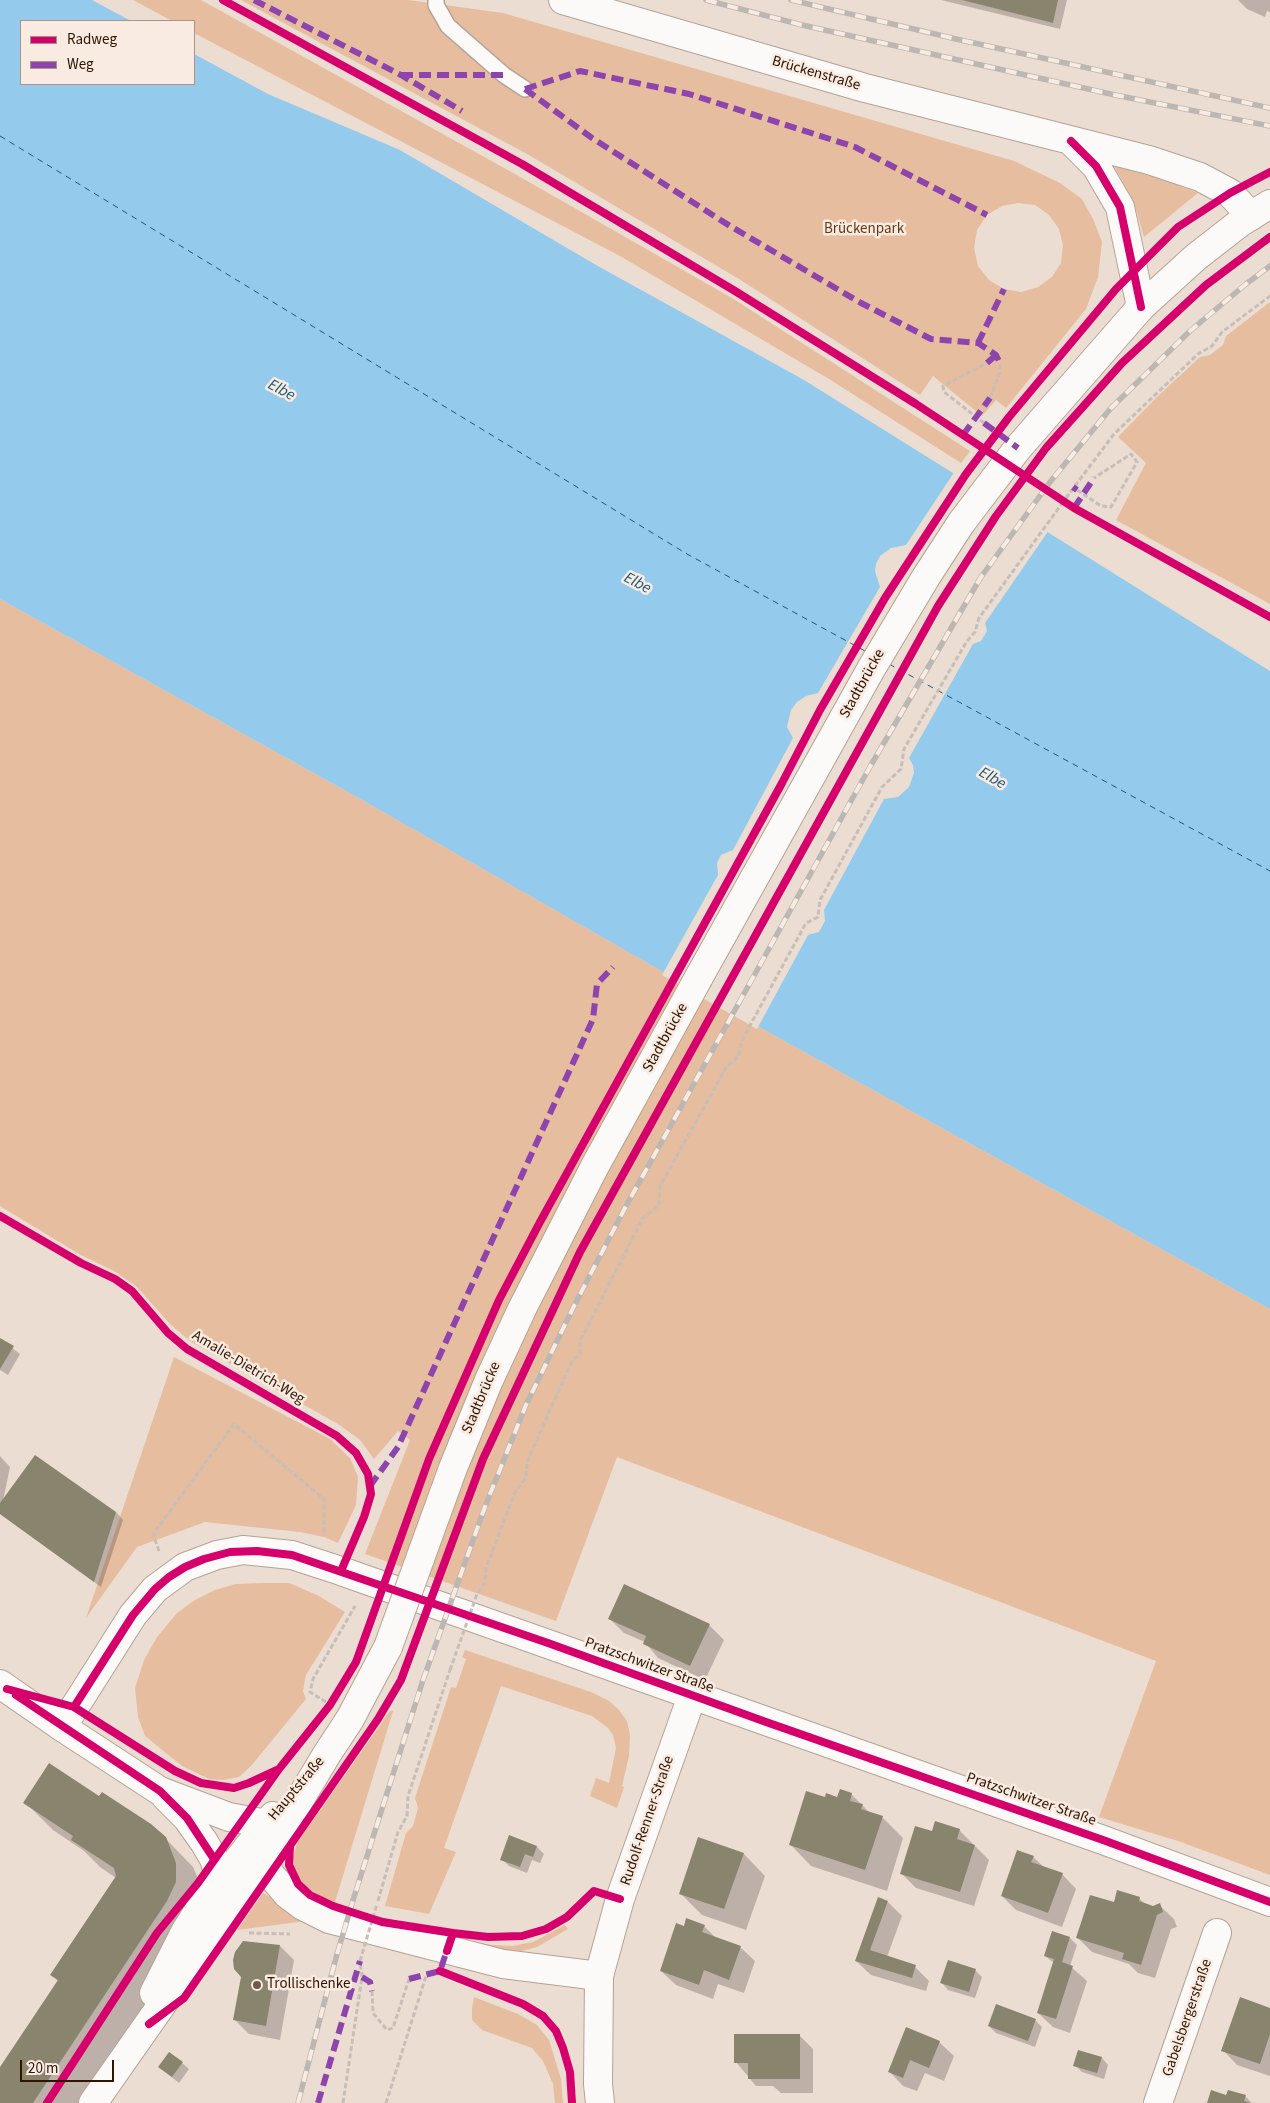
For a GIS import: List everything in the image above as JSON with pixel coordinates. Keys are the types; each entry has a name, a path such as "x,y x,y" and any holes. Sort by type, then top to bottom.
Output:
{"street":[{"name":"Brückenstraße","path":"563,0 865,88 1149,160 1200,177 1260,210"},
{"path":"1071,140 1096,166 1120,207 1141,307"},
{"name":"Stadtbrücke","path":"326,1754 350,1719 388,1648 453,1468 489,1380 522,1309 570,1214 716,945 871,668 956,530 1008,461 1080,375 1141,307 1196,256 1260,210"},
{"name":"Pratzschwitzer Straße","path":"62,1726 133,1615 155,1589 169,1577 185,1567 204,1559 230,1552 257,1551 292,1555 1098,1838 1270,1902"},
{"path":"0,1684 160,1791 187,1818 204,1842 214,1859 221,1882"},
{"name":"Rudolf-Renner-Straße","path":"600,2103 598,2084 599,1976 620,1900 692,1696"},
{"name":"Hauptstraße","path":"110,2079 185,1932 202,1905 326,1754"},
{"name":"Hauptstraße","path":"93,2103 264,1859 326,1754"},
{"path":"160,1791 229,1818 267,1824"},
{"path":"264,1859 270,1874 286,1894 329,1920 503,1964 599,1976"},
{"name":"Gabelsbergerstraße","path":"1158,2103 1217,1933"}],"lane":[{"path":"436,0 436,5 448,26 504,75 525,89"}],"path":[{"path":"343,2103 362,1977 360,1961 398,1832 407,1816 408,1796 450,1670 477,1594 485,1583 486,1568 516,1490 526,1478 527,1462 572,1361 580,1353 580,1341 643,1218 658,1205 660,1186 727,1066 739,1056 741,1042 806,924 818,917 820,900 882,787 901,769 904,750 967,641 976,632 979,618 1062,498 1114,434 1198,354 1212,346 1222,332 1270,296"},
{"path":"984,423 944,392 943,386 987,363"},
{"path":"990,398 1000,372 1000,363"},
{"path":"1077,490 1101,506 1111,507 1136,462 1131,454 1094,478"},
{"path":"1062,498 1074,508"},
{"path":"169,1577 153,1534 234,1424 324,1499 324,1537"},
{"path":"330,1705 310,1692 314,1679 352,1612"},
{"path":"366,1916 382,1922"},
{"path":"243,1933 290,1934"},
{"path":"386,2103 426,1976"},
{"path":"372,1991 373,2013 386,2030 393,2028 409,1979"}],"green space":[{"path":"133,0 201,0 515,174 732,298 970,451 961,463 829,379 620,256 195,34 195,20 170,20"},
{"name":"Brückenpark","path":"241,0 408,0 503,13 1014,161 1060,183 1082,199 1094,221 1102,242 1098,277 1086,309 1006,408 996,400 982,416 933,376 920,395 739,279 527,154","holes":["1018,203 1035,205 1049,215 1059,229 1063,245 1061,263 1052,277 1038,287 1021,292 1004,289 989,280 978,266 974,248 977,230 987,215 1002,206"]},
{"path":"1114,166 1162,179 1198,193 1144,237 1133,200"},
{"path":"1270,302 1270,604 1116,520 1146,463 1118,437 1200,357 1210,355 1223,345 1226,336"},
{"path":"0,599 357,797 777,1037 1270,1309 1270,1875 1178,1841 1099,1817 1156,1661 617,1457 556,1621 365,1554 410,1440 398,1431 374,1459 360,1440 338,1424 190,1341 170,1324 136,1286 114,1271 79,1254 0,1206"},
{"path":"174,1357 330,1439 350,1458 358,1477 356,1505 338,1543 324,1537 300,1532 205,1522 137,1547 86,1618"},
{"path":"289,1583 317,1595 345,1612 306,1675 303,1691 306,1699 251,1766 239,1777 223,1780 209,1779 182,1766 145,1736 138,1717 135,1688 144,1660 157,1637 177,1613 195,1600 215,1590 236,1584"},
{"path":"465,1650 591,1692 609,1701 627,1721 630,1735 629,1756 622,1786 624,1787 617,1808 590,1796 596,1778 609,1783 616,1748 613,1735 608,1728 592,1716 501,1686 444,1848 456,1852 429,1914 385,1906 406,1833 413,1826 418,1808 415,1798 451,1687 456,1688 466,1659 462,1657"},
{"path":"390,1711 393,1711 335,1902 323,1898 302,1884 295,1873 292,1862 297,1843"},
{"path":"263,1893 308,1919 306,1921 237,1930"},
{"path":"565,1925 568,1929 537,1947 514,1953 468,1946 468,1941 513,1946 533,1942"},
{"path":"474,1997 518,2014 537,2025 549,2040 561,2079 563,2103 555,2103 553,2084 543,2061 532,2048 482,2030 472,2020"}],"water":[{"name":"Elbe","path":"0,0 92,0 129,20 20,20 20,85 195,85 195,55 268,94 400,150 596,265 804,380 1270,671 1270,1309 777,1037 357,797 0,599"}],"pier":[{"path":"955,471 1049,530 985,623 987,631 981,641 973,644 909,758 913,765 914,773 909,787 898,797 884,799 824,910 825,921 819,932 808,935 757,1029 662,975 718,875 717,863 721,855 733,850 793,738 787,727 791,710 797,702 806,696 818,693 880,587 875,571 880,556 891,548 906,545"}],"building":[{"path":"962,0 1058,0 1053,23"},
{"path":"0,1338 14,1346 0,1369"},
{"path":"35,1455 116,1512 94,1582 0,1514 0,1503"},
{"path":"624,1584 710,1624 690,1666 643,1644 646,1636 608,1619"},
{"path":"49,1763 99,1796 102,1792 151,1824 166,1837 176,1863 176,1882 167,1901 33,2103 0,2103 0,2067 58,1980 50,1975 116,1876 114,1868 71,1840 73,1836 23,1803"},
{"path":"840,1789 852,1793 850,1801 863,1804 861,1809 883,1816 865,1870 789,1845 806,1791 825,1797 826,1793 837,1797"},
{"path":"935,1821 960,1829 957,1839 975,1845 960,1892 900,1874 915,1826 932,1831"},
{"path":"509,1835 537,1846 533,1857 525,1854 520,1867 500,1860"},
{"path":"698,1837 744,1853 724,1909 679,1894"},
{"path":"1017,1850 1034,1856 1031,1862 1063,1873 1048,1913 1001,1896"},
{"path":"1117,1890 1140,1897 1139,1901 1153,1906 1160,1903 1163,1912 1157,1915 1141,1965 1122,1959 1124,1953 1076,1938 1090,1895 1114,1902"},
{"path":"878,1897 888,1901 870,1950 916,1965 912,1978 855,1961"},
{"path":"686,1918 705,1925 702,1932 741,1946 729,1980 704,1970 699,1985 660,1971 676,1923 684,1926"},
{"path":"1052,1931 1070,1937 1062,1962 1073,1966 1056,2019 1037,2013 1054,1959 1044,1956"},
{"name":"Trollischenke","path":"243,1941 280,1945 266,2026 233,2020 241,1977 234,1969 233,1960 235,1952"},
{"path":"948,1960 976,1969 969,1992 940,1983"},
{"path":"1240,1997 1270,2008 1270,2034 1260,2064 1221,2051"},
{"path":"996,2004 1036,2019 1028,2041 988,2026"},
{"path":"906,2027 940,2041 929,2068 910,2060 903,2078 888,2072"},
{"path":"734,2034 800,2034 800,2079 748,2079 748,2063 734,2063"},
{"path":"1078,2050 1102,2057 1097,2073 1073,2066"},
{"path":"169,2052 183,2062 172,2077 158,2067"},
{"path":"1211,2090 1226,2095 1228,2090 1246,2095 1244,2101 1250,2103 1207,2103"}],"ferry route":[{"path":"0,136 687,554 865,651"},
{"path":"889,664 1270,871"}],"railway":[{"path":"706,0 802,25 1115,95 1270,126"},
{"path":"791,0 956,39 1270,108"},
{"path":"298,2103 354,1897 423,1680 486,1504 526,1405 574,1306 626,1206 871,765 981,577 1050,482 1111,408 1190,331 1270,266"}],"marked path":[{"path":"254,0 401,75 462,111"},
{"path":"525,89 580,71 689,94 855,147 987,215"},
{"path":"401,75 504,75"},
{"path":"525,89 592,138 730,226 861,303 931,339 978,343 996,355 1000,363"},
{"path":"978,343 1004,289"},
{"path":"987,363 996,355"},
{"path":"963,435 990,398"},
{"path":"984,423 1018,448"},
{"path":"1074,508 1094,478"},
{"path":"1073,487 1077,490"},
{"path":"370,1486 398,1447 593,1019 597,984 613,967"},
{"path":"409,1979 440,1971 448,1947"},
{"path":"318,2103 360,1961"},
{"path":"362,1977 370,1982 372,1991"}],"cycle path":[{"path":"223,0 522,164 735,291 916,404 1074,508 1270,617"},
{"path":"1071,141 1096,166 1120,207 1141,307"},
{"path":"47,2103 157,1933 198,1883 279,1769 330,1705 356,1662 429,1459 499,1300 782,783 820,710 885,598 966,474 1009,417 1116,289 1178,227 1230,193 1270,172"},
{"path":"149,2024 184,1998 378,1719 401,1680 483,1459 580,1252 938,606 996,516 1046,448 1122,363 1206,285 1270,237"},
{"name":"Amalie-Dietrich-Weg","path":"0,1216 81,1263 115,1279 132,1291 168,1333 187,1349 337,1436 356,1453 368,1474 371,1494 364,1517 341,1571"},
{"path":"74,1707 133,1615 155,1589 169,1577 185,1567 204,1559 230,1552 257,1551 292,1555 548,1643 766,1722 1103,1840 1270,1902"},
{"path":"7,1689 74,1707 175,1771 201,1783 234,1788 277,1770"},
{"path":"16,1695 160,1791 187,1818 214,1859"},
{"path":"290,1846 289,1865 298,1884 310,1895 333,1906 382,1922 453,1933"},
{"path":"447,1951 453,1933 488,1937 522,1936 546,1929 567,1917 594,1891 620,1899"},
{"path":"440,1971 523,2004 543,2016 556,2031 563,2048 570,2072 572,2103"}],"place":[{"name":"Trollischenke","path":"257,1985"}]}
